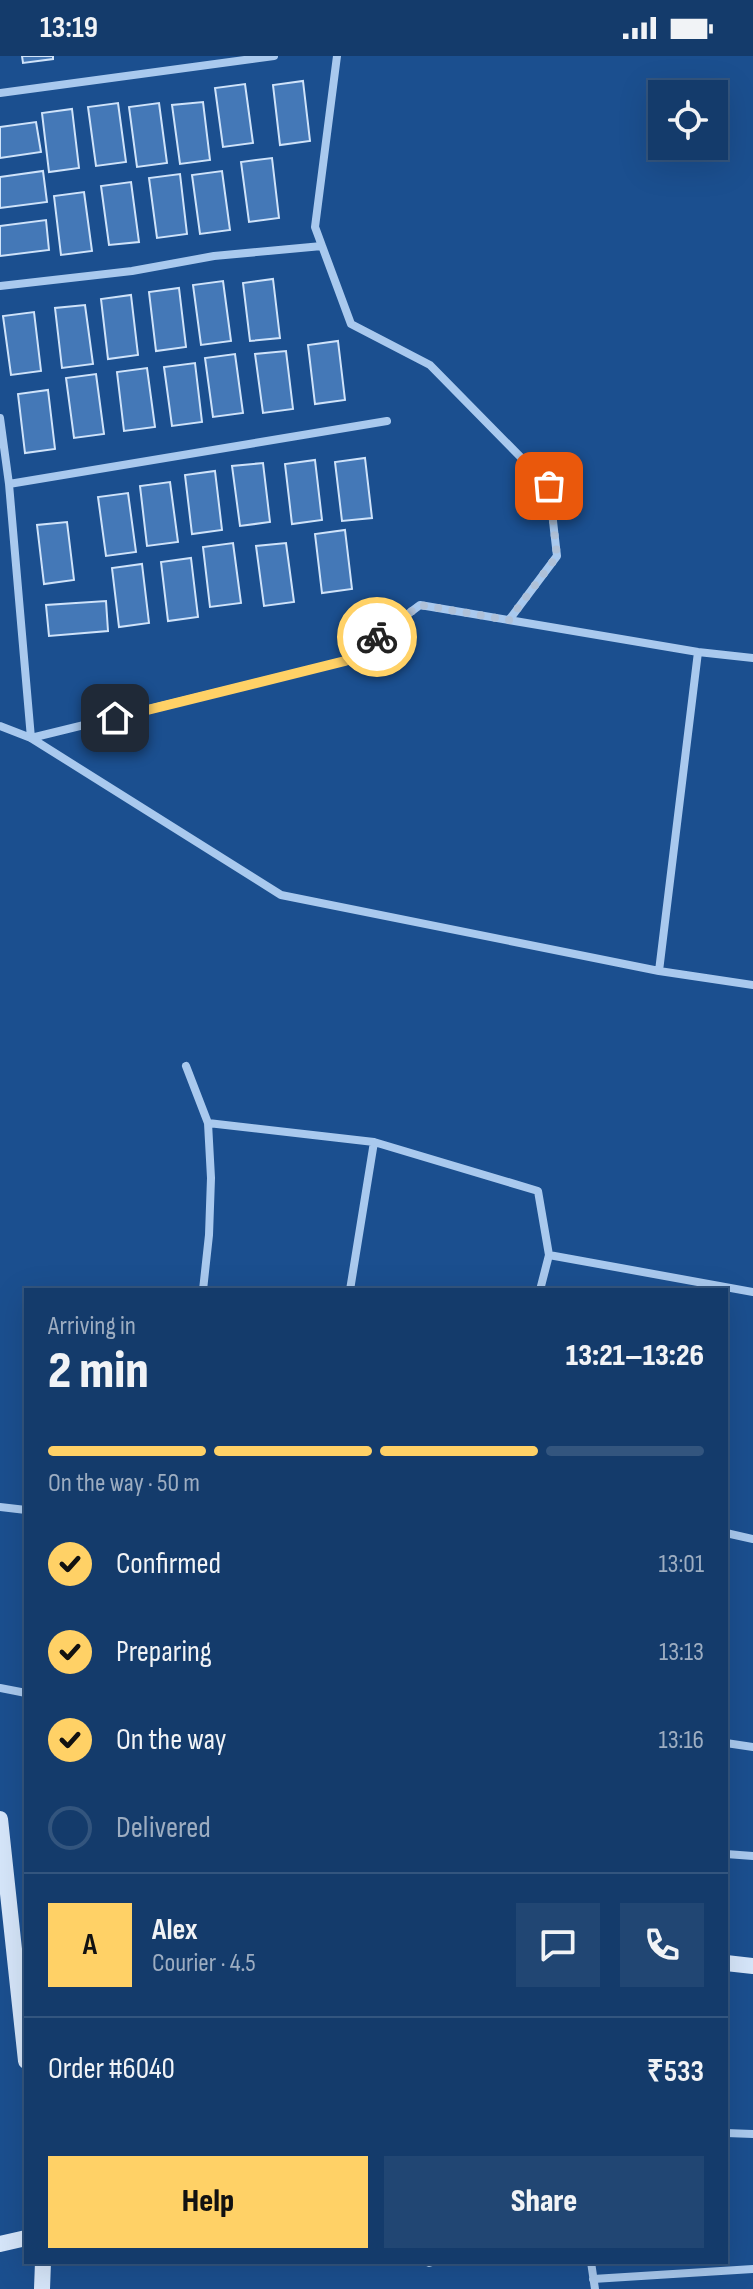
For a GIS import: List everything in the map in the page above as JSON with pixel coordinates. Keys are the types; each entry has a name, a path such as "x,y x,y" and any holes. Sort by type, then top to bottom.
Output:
{"main road":[{"path":"0,1819 24,2042"},
{"path":"728,1963 753,1966"},
{"path":"0,2244 24,2238"},
{"path":"42,2289 43,2264"}],"street":[{"path":"0,93 274,56"},
{"path":"337,56 315,227 351,324 430,365 549,486 557,556 509,620"},
{"path":"0,286 132,271 214,256 322,246"},
{"path":"0,418 9,484 31,738"},
{"path":"9,484 387,421"},
{"path":"31,738 345,661 420,605 698,652 753,658"},
{"path":"659,971 698,652"},
{"path":"0,726 31,738 281,895 659,971 753,985"},
{"path":"186,1066 208,1123 209,1235 203,1288"},
{"path":"208,1123 374,1142 538,1191 549,1255 541,1288"},
{"path":"350,1288 374,1142"},
{"path":"549,1255 753,1292"},
{"path":"0,1507 24,1510"},
{"path":"728,1533 753,1539"},
{"path":"0,1688 24,1693"},
{"path":"728,1743 753,1747"},
{"path":"728,1854 753,1856"},
{"path":"728,2133 753,2134"},
{"path":"591,2264 595,2289"},
{"path":"593,2279 753,2269"}],"building":[{"path":"22,56 53,56 53,59 23,63"},
{"path":"303,81 310,141 280,145 273,85"},
{"path":"245,84 253,143 223,147 215,88"},
{"path":"203,102 210,160 180,164 172,105"},
{"path":"118,103 126,162 96,166 88,107"},
{"path":"159,103 167,163 137,167 129,107"},
{"path":"72,109 79,168 49,172 42,113"},
{"path":"36,122 41,152 0,158 0,127"},
{"path":"272,158 279,218 249,222 241,162"},
{"path":"43,171 47,202 0,208 0,177"},
{"path":"222,171 230,230 200,234 192,175"},
{"path":"180,174 187,234 157,238 149,178"},
{"path":"131,182 139,242 109,245 101,186"},
{"path":"84,192 92,251 61,255 54,196"},
{"path":"46,220 49,250 0,256 0,226"},
{"path":"273,279 280,338 250,341 243,283"},
{"path":"223,281 231,341 201,345 193,285"},
{"path":"179,288 186,347 156,351 149,292"},
{"path":"131,295 138,355 108,359 101,299"},
{"path":"85,305 93,364 62,368 55,308"},
{"path":"34,312 41,371 11,375 3,316"},
{"path":"338,341 345,400 315,404 308,345"},
{"path":"286,351 293,409 263,413 255,354"},
{"path":"235,354 243,413 213,417 205,358"},
{"path":"195,363 202,422 172,426 164,367"},
{"path":"147,368 155,427 124,431 117,372"},
{"path":"96,374 104,434 74,438 66,378"},
{"path":"48,390 55,449 25,453 18,394"},
{"path":"365,458 372,518 342,521 335,462"},
{"path":"315,460 322,520 292,524 285,464"},
{"path":"263,463 270,522 240,526 232,466"},
{"path":"215,471 222,530 192,534 185,475"},
{"path":"170,482 178,542 147,546 140,486"},
{"path":"128,493 136,552 106,556 98,497"},
{"path":"67,522 74,580 44,584 37,525"},
{"path":"345,530 352,589 322,593 315,534"},
{"path":"233,543 241,603 210,607 203,547"},
{"path":"286,543 294,602 264,606 256,546"},
{"path":"191,558 198,617 168,621 161,562"},
{"path":"142,564 149,623 119,627 112,568"},
{"path":"106,601 108,631 49,636 46,605"}],"way so far":[{"path":"377,637 420,605 509,620 557,556 549,486"}],"route":[{"path":"115,718 345,661 377,637"}]}
